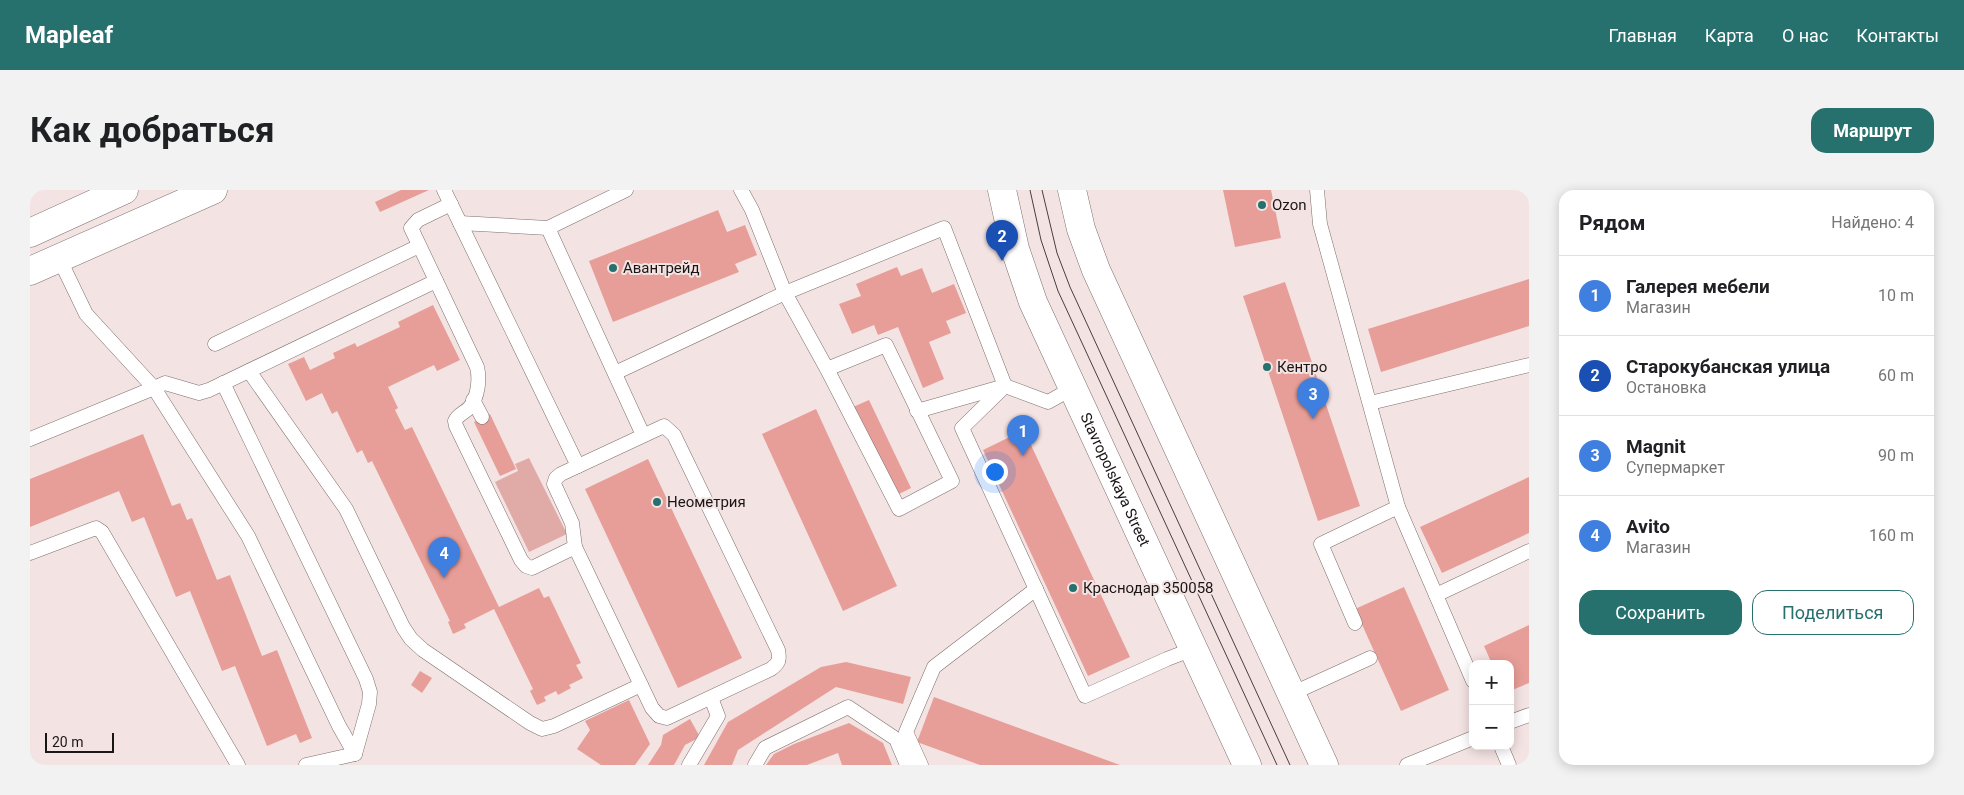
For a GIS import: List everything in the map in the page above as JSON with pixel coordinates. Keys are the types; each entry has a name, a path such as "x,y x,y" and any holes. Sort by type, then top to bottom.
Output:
{"main road":[{"path":"30,233 124,190"},
{"path":"30,271 213,190"},
{"name":"Stavropolskaya Street","path":"1002,190 1015,250 1033,302 1247,765"},
{"path":"1072,190 1081,229 1096,270 1324,765"}],"lane":[{"path":"444,190 578,466"},
{"path":"460,223 548,228 626,190"},
{"path":"741,190 752,210 785,293 827,368 899,509 952,481 886,345 827,368"},
{"path":"1317,190 1320,224 1398,507 1469,671"},
{"path":"451,204 414,222 411,228 480,376 470,408 457,416 455,421 521,560 526,566 532,568 575,547"},
{"path":"548,228 643,435"},
{"path":"615,373 785,293 944,228 1006,386"},
{"path":"215,344 419,246"},
{"path":"59,258 86,314 154,388 248,536 339,726 355,754"},
{"path":"30,440 165,383 199,393 223,384 249,371 294,356 436,281"},
{"path":"1370,403 1529,365"},
{"path":"249,371 346,509 403,627 411,639 423,650 530,724 542,728 554,726 641,685"},
{"path":"223,384 366,679 370,692 369,704 355,754"},
{"path":"1006,386 962,428 1085,696 1167,658 1193,649"},
{"path":"917,411 1006,386 1048,402 1073,388"},
{"path":"473,400 482,418"},
{"path":"664,426 674,435 778,650 780,658 777,665 667,718 658,716 652,708 575,547 572,523 554,484 556,478 578,466 664,426"},
{"path":"1354,623 1321,544 1398,507"},
{"path":"30,553 88,530 96,528 102,532 238,765"},
{"path":"1436,595 1529,551"},
{"path":"921,765 906,732 934,667 1036,589"},
{"path":"1291,694 1370,658"},
{"path":"690,765 718,716 710,698"},
{"path":"755,765 765,748 848,706 896,739 907,765"},
{"path":"1514,721 1529,715"},
{"path":"1407,765 1469,740"},
{"path":"1503,750 1509,765"},
{"path":"306,765 355,754"}],"shaded area":[{"path":"529,458 567,534 529,552 495,482 518,471 515,464"}],"building":[{"path":"401,190 429,190 380,212 375,202"},
{"path":"1223,190 1271,190 1281,238 1235,247"},
{"path":"718,210 727,232 745,225 757,255 735,264 739,272 613,322 589,261"},
{"path":"897,267 901,276 922,268 932,293 954,284 966,313 946,321 951,333 929,342 944,379 923,388 898,327 878,335 874,325 852,334 839,304 861,296 856,284"},
{"path":"1529,279 1529,326 1381,372 1368,329"},
{"path":"1285,282 1360,506 1318,521 1243,296"},
{"path":"433,305 460,360 437,371 434,365 388,387 398,408 395,410 405,430 412,427 499,607 539,588 544,598 549,596 581,663 576,665 583,678 569,685 571,688 558,695 556,691 544,697 546,701 537,705 530,691 533,689 494,609 464,624 466,628 453,634 448,622 450,621 372,461 368,463 362,450 357,453 337,411 332,414 322,393 306,401 288,364 304,357 310,370 335,358 333,353 355,343 357,347 400,327 398,322"},
{"path":"869,400 911,488 895,496 853,407"},
{"path":"816,409 897,586 843,611 762,434"},
{"path":"490,414 516,469 500,476 474,422"},
{"path":"1024,430 1130,657 1088,676 983,450"},
{"path":"143,434 172,506 180,503 187,520 192,518 217,580 230,575 262,656 277,650 312,738 300,743 296,734 267,746 235,666 222,671 190,591 176,597 144,517 132,522 119,491 30,527 30,479"},
{"path":"648,459 742,658 678,688 585,489"},
{"path":"1529,477 1529,533 1442,573 1420,527"},
{"path":"1404,587 1449,690 1401,711 1355,609"},
{"path":"1529,625 1529,683 1514,689 1514,660 1490,660 1484,646"},
{"path":"846,662 911,677 903,704 836,687 738,750 732,765 704,765 728,722 821,667"},
{"path":"420,671 432,678 422,693 411,685"},
{"path":"934,697 1120,765 980,765 917,742"},
{"path":"629,700 650,744 635,765 601,765 577,749 590,730 585,721"},
{"path":"690,719 700,737 685,745 674,765 648,765 661,745 663,735"},
{"path":"849,723 883,743 892,765 842,765 838,753 807,765 766,765 774,754 794,744"}],"tram line":[{"path":"1030,190 1041,240 1058,291 1277,765"},
{"path":"1042,190 1057,253 1070,287 1290,765"}],"place":[{"name":"Ozon","path":"1262,205"},
{"name":"Старокубанская улица","path":"1002,261"},
{"name":"Авантрейд","path":"613,268"},
{"name":"Кентро","path":"1267,367"},
{"name":"Magnit","path":"1313,419"},
{"name":"Галерея мебели","path":"1023,456"},
{"name":"Неометрия","path":"657,502"},
{"name":"Avito","path":"444,578"},
{"name":"Краснодар 350058","path":"1073,588"}]}
